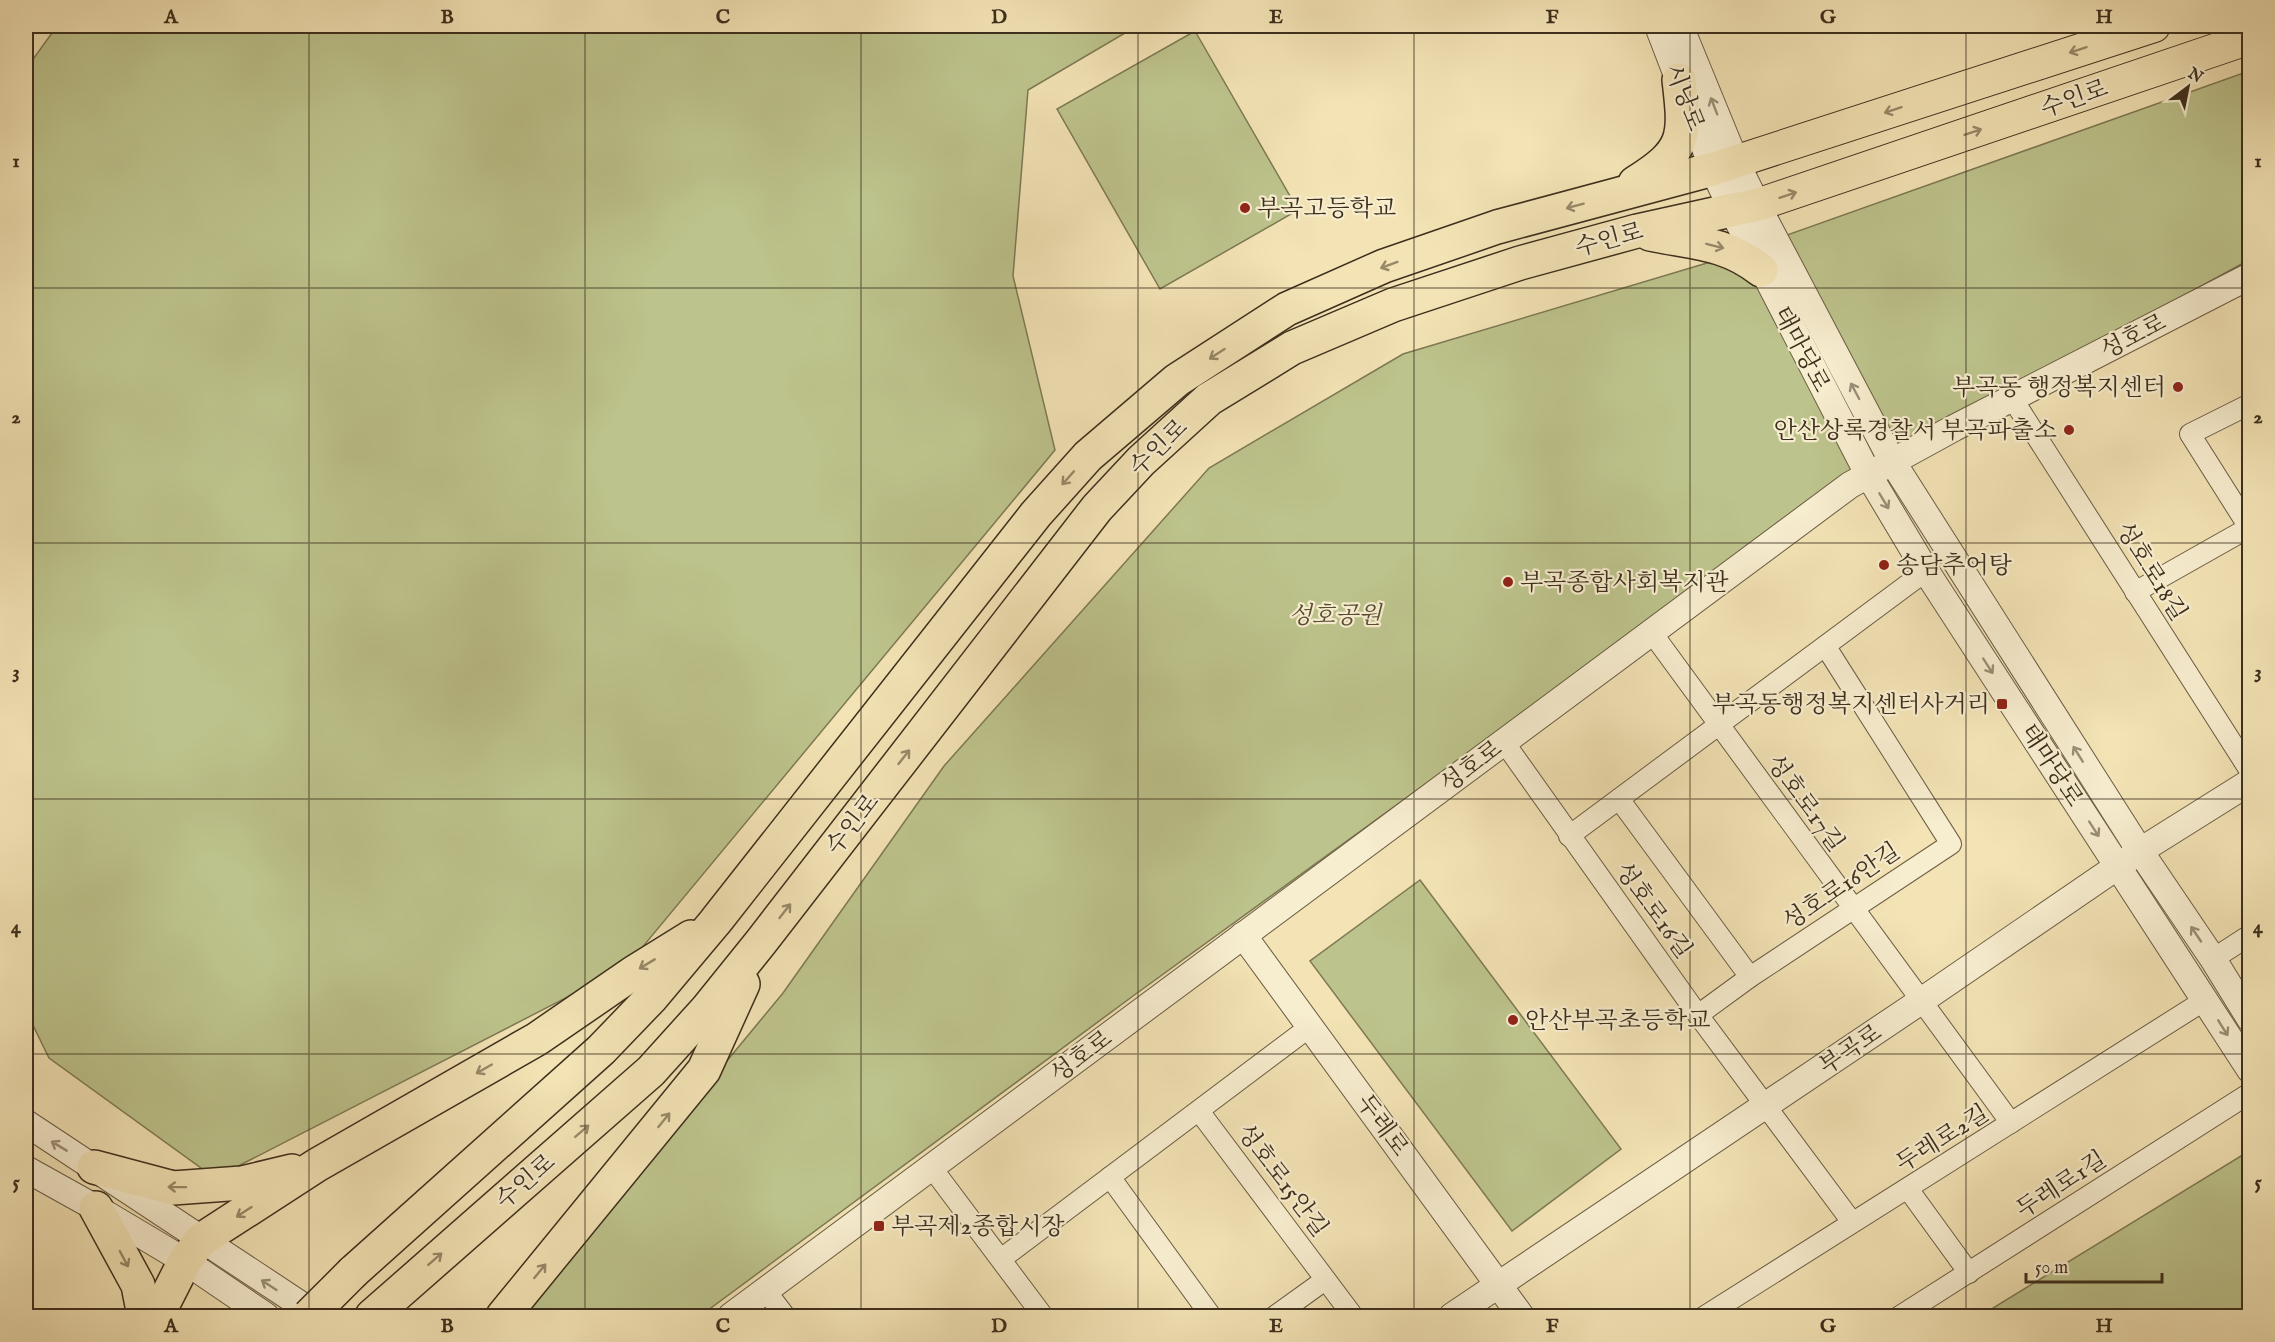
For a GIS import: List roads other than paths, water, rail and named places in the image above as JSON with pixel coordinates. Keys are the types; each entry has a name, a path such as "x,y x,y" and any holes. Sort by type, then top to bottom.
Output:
{"highway":[{"path":"1617,194 1665,164 1678,145 1683,122 1679,80"},
{"name":"수인로","path":"309,1317 353,1272 601,1050 652,998 715,922 1036,514 1088,456 1177,380 1287,309 1384,266 1497,227 1724,165"},
{"name":"수인로","path":"382,1307 651,1071 707,1009 761,942 1097,508 1141,461 1209,399 1292,348 1393,305 1520,263 1636,231 1744,208"},
{"path":"1636,231 1718,246 1747,259 1761,270"},
{"path":"157,1317 193,1251 317,1165 537,1039 633,973 715,922"},
{"path":"503,1317 704,1070 761,942"},
{"path":"94,1167 173,1188 242,1183 317,1165"},
{"path":"96,1208 138,1285 144,1317"}],"main road":[{"name":"수인로","path":"1724,165 2154,26"},
{"name":"수인로","path":"1744,208 2250,38"}],"street":[{"name":"시낭로","path":"1658,26 1679,80 1724,165"},
{"name":"시낭로","path":"1680,26 1724,165"},
{"name":"태마당로","path":"1724,165 1744,208 1892,461 2140,851 2250,1019"},
{"name":"태마당로","path":"1744,208 1761,270 1868,474 1926,571 2250,1070"},
{"name":"성호로","path":"731,1317 1243,935 1868,474 2250,276"},
{"name":"성호로18길","path":"2012,398 2250,771"},
{"path":"2135,592 2249,528 2190,434 2250,404"},
{"path":"1569,836 1926,571"},
{"name":"성호로17길","path":"1652,633 2012,1123"},
{"name":"성호로16안길","path":"1698,1015 1852,908 1951,844 1826,647"},
{"name":"성호로16길","path":"1504,742 1698,1015 1852,1222"},
{"name":"부곡로","path":"1452,1317 2140,851 2250,782"},
{"path":"1619,799 1750,977"},
{"name":"두레로","path":"1243,935 1521,1317"},
{"path":"2212,959 2250,935"},
{"name":"두레로2길","path":"1705,1317 2205,1000"},
{"path":"1000,1259 1311,1026"},
{"name":"두레로1길","path":"1900,1317 2250,1093"},
{"name":"성호로15안길","path":"1199,1111 1353,1317"},
{"path":"26,1123 94,1167 266,1317"},
{"path":"932,1168 1043,1317"},
{"path":"26,1169 96,1208 193,1251 318,1317"},
{"path":"1110,1177 1211,1317"},
{"path":"1908,1190 1969,1273"},
{"path":"1275,1317 1325,1280"},
{"path":"766,1291 785,1317"}],"place":[{"name":"부곡고등학교","path":"1245,208"},
{"name":"부곡동 행정복지센터","path":"2178,387"},
{"name":"안산상록경찰서 부곡파출소","path":"2069,430"},
{"name":"송담추어탕","path":"1884,565"},
{"name":"부곡종합사회복지관","path":"1508,582"},
{"name":"부곡동행정복지센터사거리","path":"2002,704"},
{"name":"안산부곡초등학교","path":"1513,1020"},
{"name":"부곡제2종합시장","path":"879,1226"}],"park label":[{"name":"성호공원","path":"1335,615"}]}
